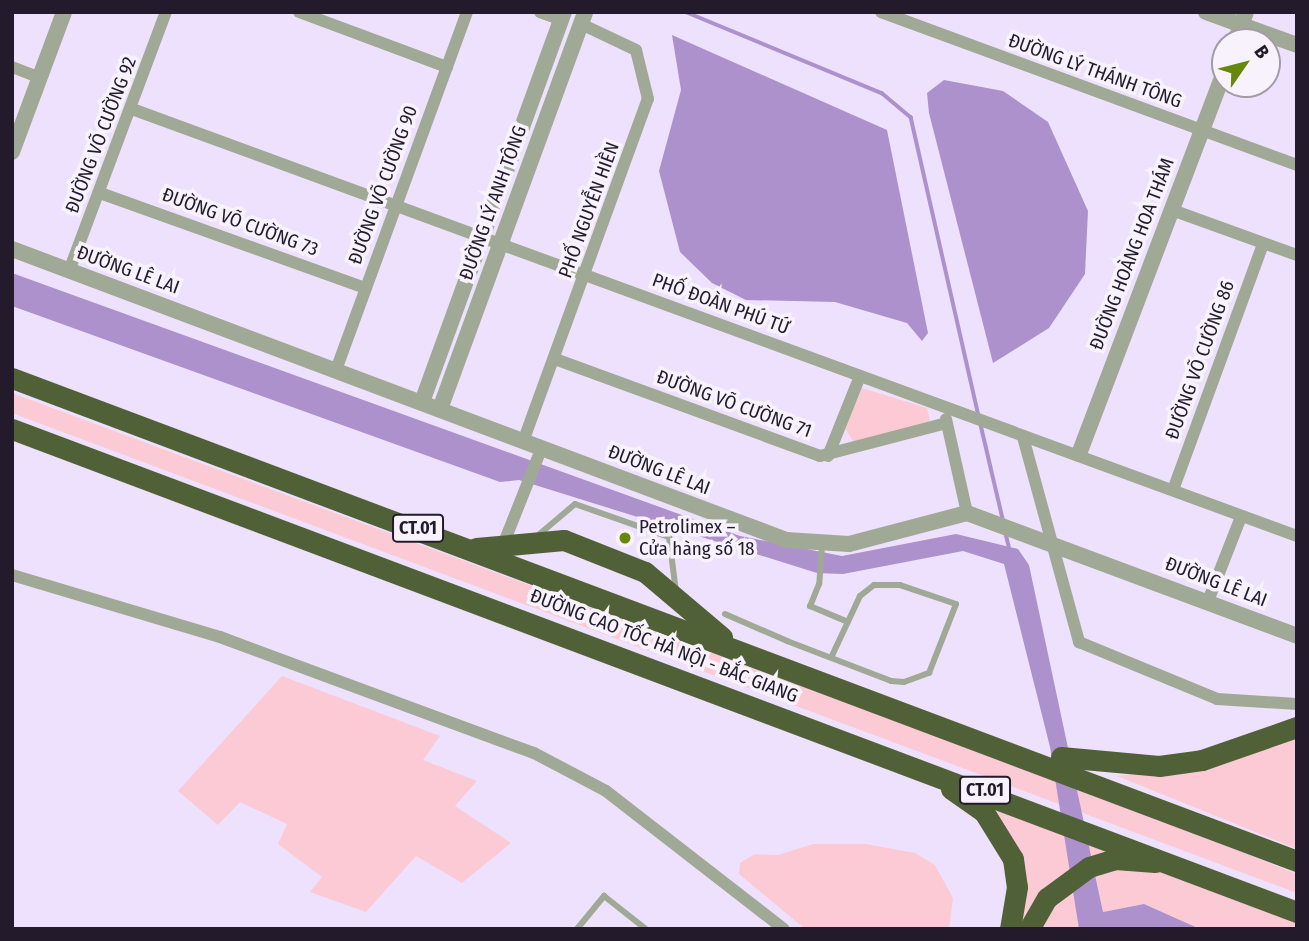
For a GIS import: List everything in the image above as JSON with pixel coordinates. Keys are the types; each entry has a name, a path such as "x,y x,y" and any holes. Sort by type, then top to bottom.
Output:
{"highway":[{"name":"ĐƯỜNG CAO TỐC HÀ NỘI - BẮC GIANG","path":"12,378 823,679 1297,861"},
{"name":"ĐƯỜNG CAO TỐC HÀ NỘI - BẮC GIANG","path":"12,429 671,673 1297,915"},
{"path":"12,436 89,459"},
{"path":"471,548 564,540 645,572 731,645"},
{"path":"671,673 719,703 975,803 1013,859 1017,887 1010,929"},
{"path":"823,679 884,691 1086,763 1159,766 1202,760 1297,727"},
{"path":"1029,929 1059,887 1115,859 1157,862 1297,915"}],"street":[{"path":"12,152 64,12"},
{"name":"ĐƯỜNG VÕ CƯỜNG 92","path":"69,271 132,109 166,12"},
{"path":"299,12 447,67"},
{"name":"ĐƯỜNG VÕ CƯỜNG 90","path":"336,370 467,12"},
{"path":"540,12 563,16"},
{"name":"ĐƯỜNG LÝ THÁNH TÔNG","path":"881,12 907,17 1297,165"},
{"path":"1206,12 1244,19 1297,45"},
{"name":"ĐƯỜNG LÝ ANH TÔNG","path":"422,402 528,120 563,16"},
{"name":"ĐƯỜNG LÝ ANH TÔNG","path":"440,409 583,18"},
{"name":"PHỐ NGUYỄN HIỀN","path":"524,439 586,275 649,94 636,50 583,18"},
{"path":"12,67 40,78"},
{"name":"ĐƯỜNG HOÀNG HOA THÁM","path":"1079,454 1214,98"},
{"name":"PHỐ ĐOÀN PHÚ TỨ","path":"132,109 954,413 1079,454 1297,536"},
{"path":"528,120 544,126"},
{"name":"ĐƯỜNG VÕ CƯỜNG 73","path":"100,192 366,288"},
{"path":"1172,210 1297,255"},
{"name":"ĐƯỜNG VÕ CƯỜNG 86","path":"1173,490 1263,244"},
{"name":"ĐƯỜNG LÊ LAI","path":"12,249 524,439 786,540 822,546 877,540 975,514 1297,636"},
{"name":"ĐƯỜNG VÕ CƯỜNG 71","path":"555,359 828,456 943,424"},
{"path":"828,456 860,376"},
{"path":"954,413 943,424 975,514"},
{"path":"1023,437 1046,540 1072,630 1089,650 1217,698 1297,704"},
{"path":"503,545 542,447"},
{"path":"1208,601 1241,517"},
{"path":"12,575 207,633 534,753 606,791 784,929"}],"lane":[{"path":"529,543 575,504 669,537 677,598"},
{"path":"822,546 820,576 810,606 848,622"},
{"path":"725,614 831,658 891,681 923,678 956,604 886,582 860,596 831,658"},
{"path":"577,929 604,896 646,929"}],"shaded area":[{"path":"672,35 887,130 928,333 922,341 907,323 835,302 746,300 712,283 680,252 659,171 681,90"},
{"path":"944,80 1003,91 1048,122 1088,211 1085,274 1049,328 993,363 929,113 927,93"},
{"path":"12,273 740,536 842,556 956,534 1018,549 1029,565 1103,912 1144,904 1200,929 1079,929 1050,747 1004,564 963,551 843,574 817,573 519,480 500,482 12,306"},
{"path":"862,388 927,408 930,421 854,443 845,428"},
{"path":"12,393 1156,818 1297,874 1297,893 12,413"},
{"path":"282,676 440,736 423,760 477,781 455,806 511,843 462,883 416,856 366,912 310,892 322,877 278,844 287,824 240,802 218,825 178,791"},
{"path":"1297,737 1297,849 1117,776 1221,765"},
{"path":"984,795 1139,852 1110,855 1020,929 1022,906"},
{"path":"813,844 866,844 915,853 935,865 953,898 949,929 805,929 739,874 740,863 755,854 778,855"},
{"path":"1110,868 1157,868 1297,922 1297,929 1200,929 1144,904 1103,912 1095,872"},
{"path":"1075,884 1081,927 1035,929 1042,917"}],"waterway":[{"path":"686,12 882,93 911,117 979,417"},
{"path":"981,425 1003,519"},
{"path":"1006,534 1010,550"}],"place":[{"name":"Petrolimex – Cửa hàng số 18","path":"625,538"}]}
